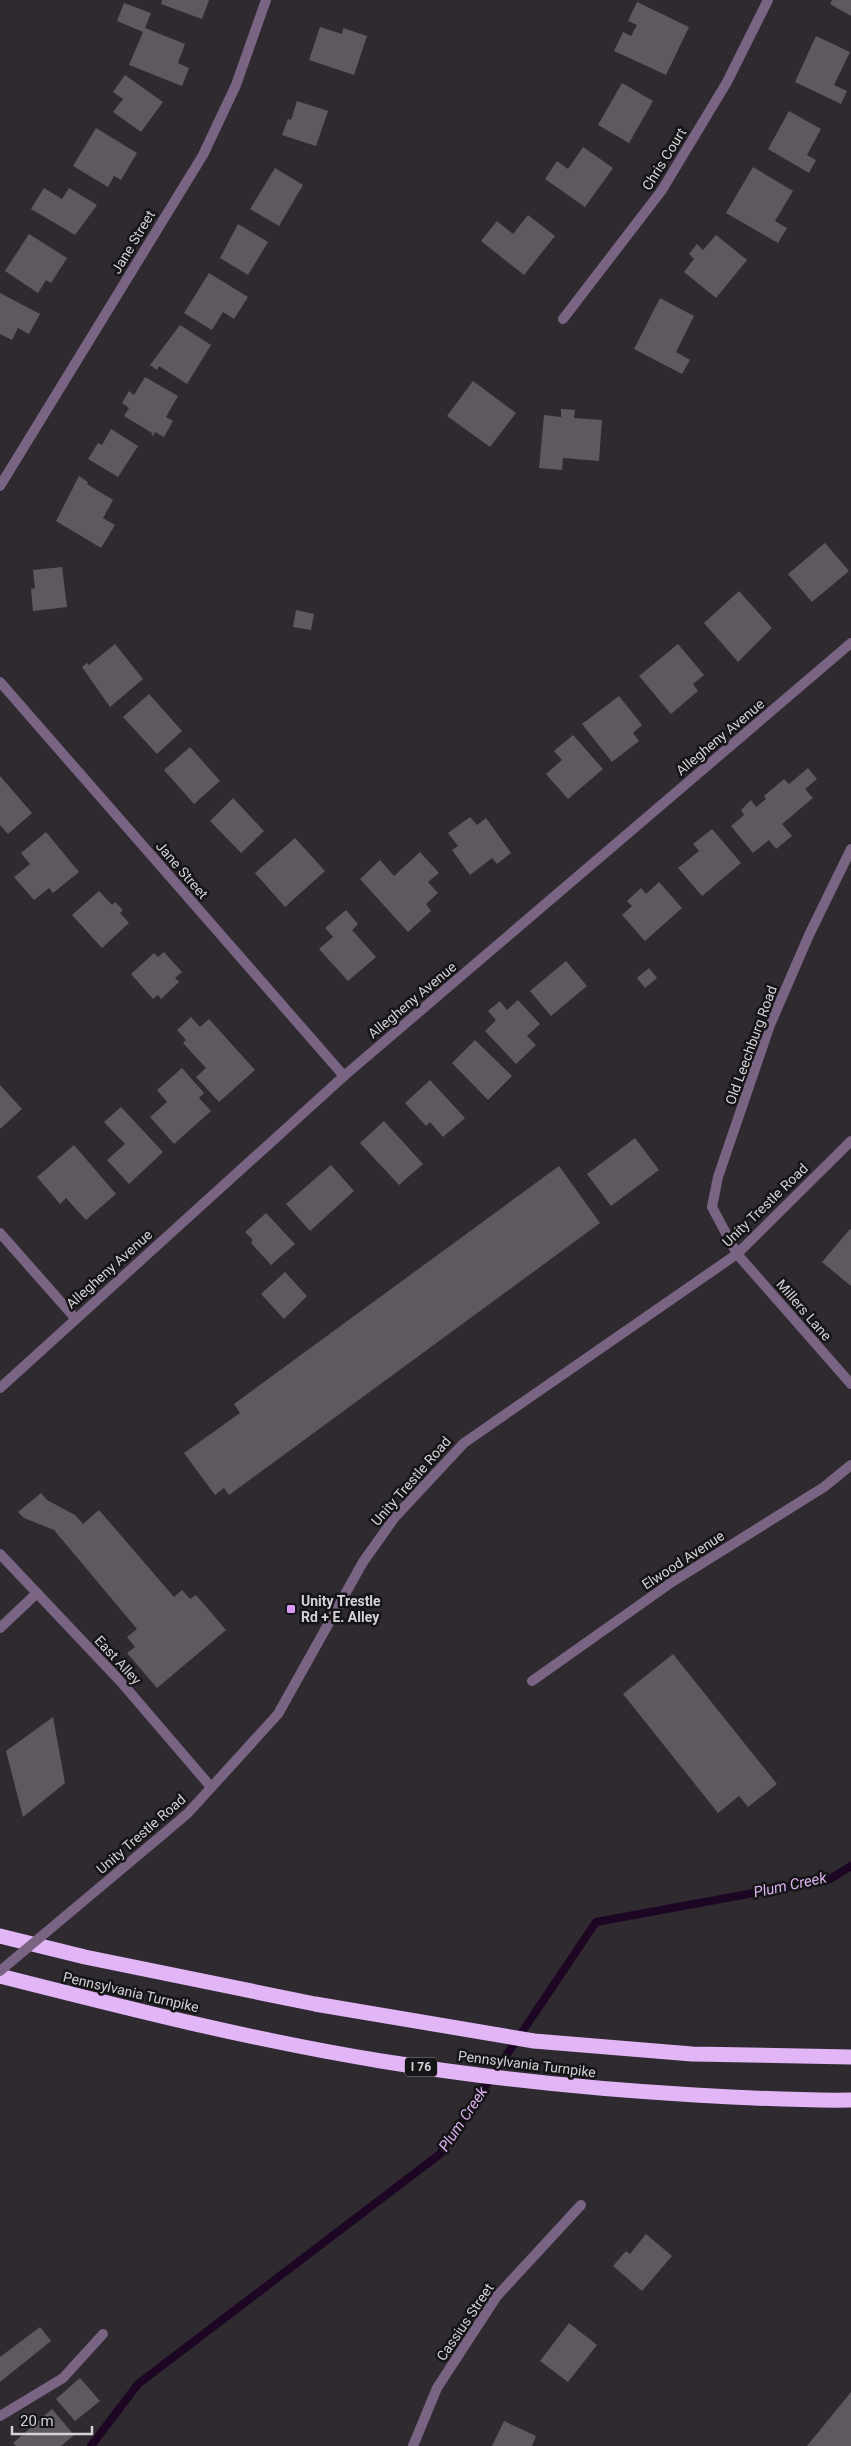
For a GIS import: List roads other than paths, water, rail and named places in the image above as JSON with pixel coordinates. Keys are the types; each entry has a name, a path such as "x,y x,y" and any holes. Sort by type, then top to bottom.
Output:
{"highway":[{"name":"Pennsylvania Turnpike","path":"0,1936 85,1957 315,2004 534,2041 692,2054 851,2057"},
{"name":"Pennsylvania Turnpike","path":"0,1976 244,2035 380,2061 480,2076 559,2086 645,2092 747,2098 851,2100"}],"street":[{"name":"Jane Street","path":"0,486 203,155 236,85 266,0"},
{"name":"Chris Court","path":"563,319 662,190 727,82 768,0"},
{"name":"Allegheny Avenue","path":"0,1388 344,1076 851,643"},
{"name":"Jane Street","path":"0,682 344,1076"},
{"name":"Old Leechburg Road","path":"737,1254 712,1207 718,1177 770,1025 809,936 851,849"},
{"name":"Unity Trestle Road","path":"0,1971 188,1813 278,1714 363,1562 395,1517 464,1443 737,1254 851,1142"},
{"path":"0,1233 76,1318"},
{"name":"Millers Lane","path":"737,1254 851,1384"},
{"name":"Elwood Avenue","path":"532,1681 672,1582 824,1487 851,1465"},
{"name":"East Alley","path":"0,1554 121,1682 212,1787"},
{"path":"0,1628 37,1593"},
{"name":"Cassius Street","path":"413,2446 438,2388 497,2296 582,2205"},
{"path":"0,2416 63,2378 103,2334"}],"waterway":[{"name":"Plum Creek","path":"91,2446 138,2384 440,2154 596,1922 830,1879 851,1866"}],"place":[{"name":"Unity Trestle Rd + E. Alley","path":"291,1609"}]}
